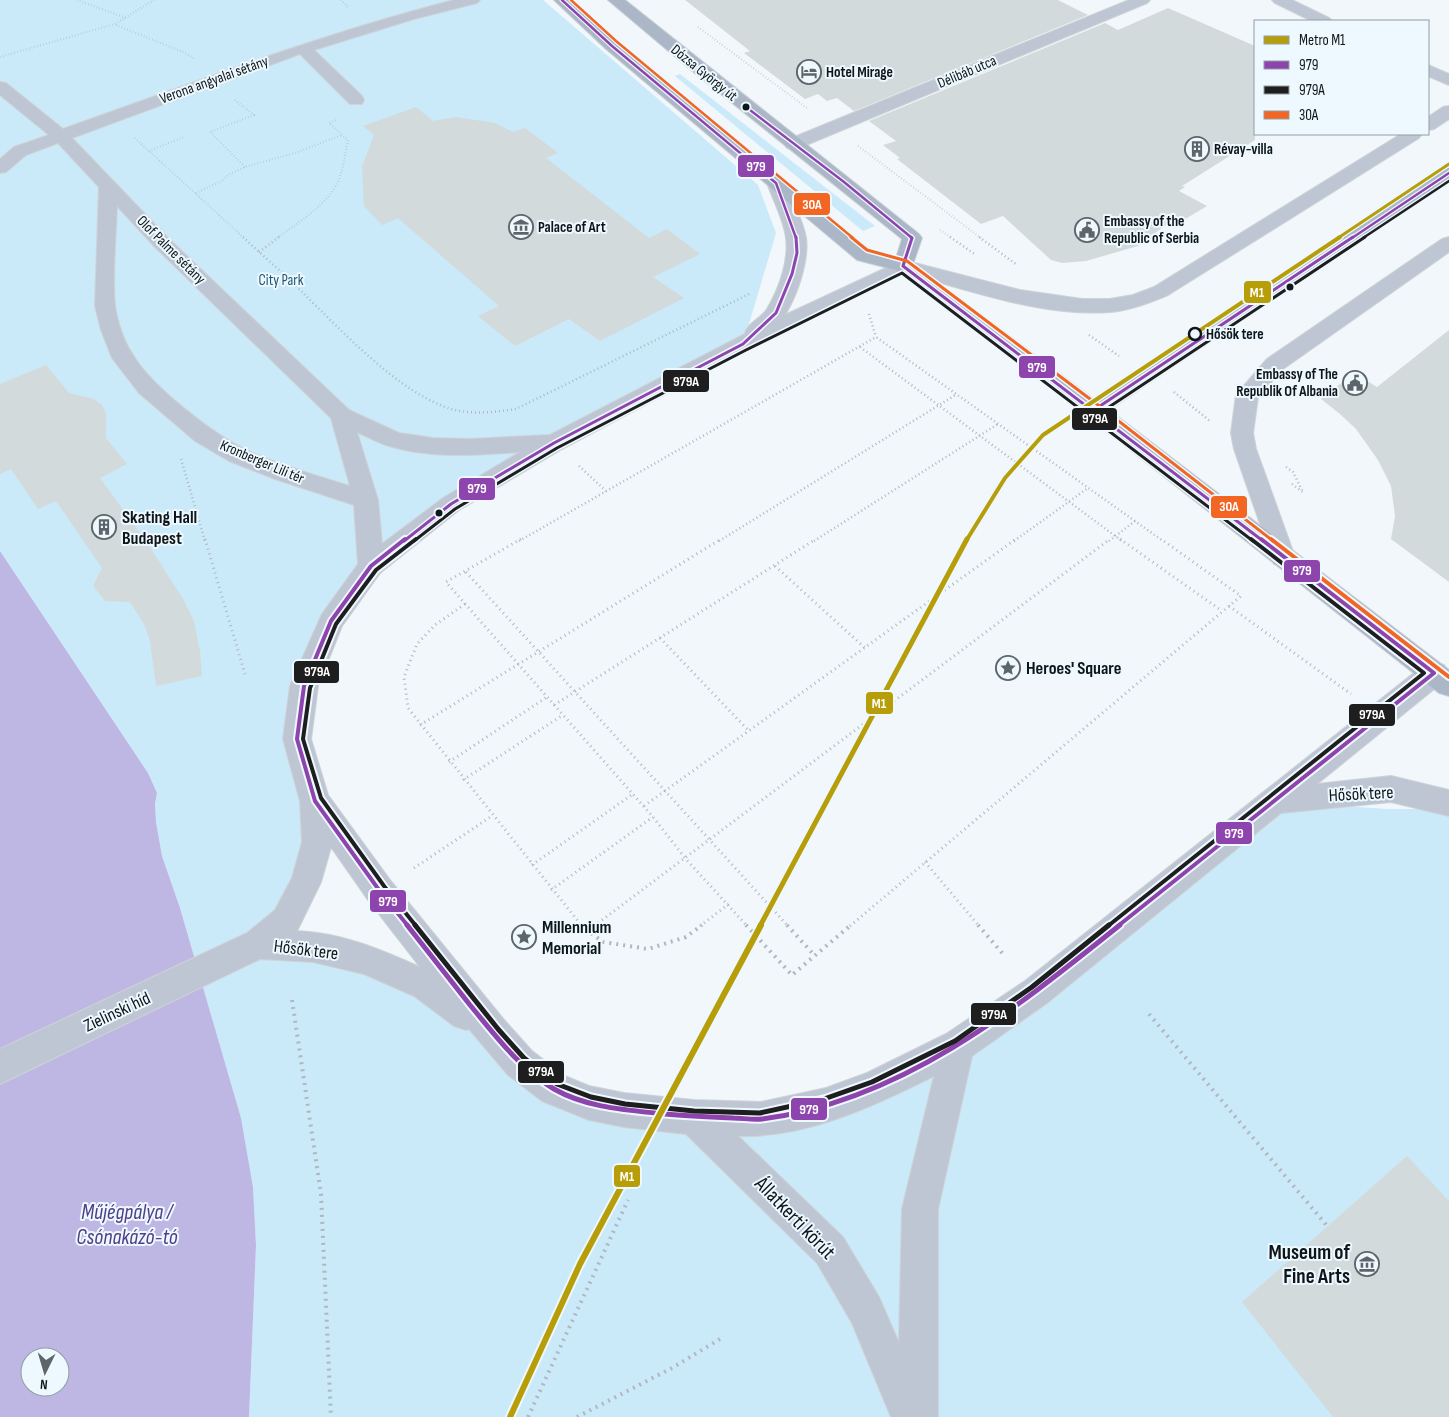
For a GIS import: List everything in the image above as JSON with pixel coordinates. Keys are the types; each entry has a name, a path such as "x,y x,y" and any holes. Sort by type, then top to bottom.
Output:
{"main road":[{"path":"562,0 612,46 864,256 903,266 1094,410 1441,679"},
{"name":"Dózsa György út","path":"616,0 912,238 903,266"},
{"path":"1094,410 1449,173"}],"street":[{"name":"Verona angyalai sétány","path":"20,151 303,48 368,27 472,0"},
{"name":"Délibáb utca","path":"793,144 1142,0"},
{"path":"1280,0 1322,20"},
{"path":"303,48 356,100"},
{"path":"1429,70 1449,80"},
{"name":"Olof Palme sétány","path":"0,87 61,136 162,243 341,415 394,440 433,446 470,447 554,443"},
{"path":"1429,124 1449,112"},
{"path":"1411,135 1161,291 1135,301 1102,306 1069,304 1037,299 903,266 743,344 554,443 451,504 371,566 331,621 304,686 297,740 315,801 379,890 493,1034 520,1063 554,1089 598,1105 624,1110 694,1117 760,1119 826,1105 874,1088 958,1046 1036,992 1272,801 1441,679"},
{"path":"0,144 20,151"},
{"path":"0,168 20,151"},
{"path":"743,344 776,313 792,274 797,253 796,236 776,183"},
{"name":"Kronberger Lili tér","path":"108,186 105,306 111,330 123,358 147,388 203,436 237,455 283,473 366,500"},
{"path":"1283,557 1245,449 1242,433 1247,394 1276,364 1449,242"},
{"name":"Olof Palme sétány","path":"341,415 366,500 371,566"},
{"name":"Hősök tere","path":"1272,801 1391,789 1449,803"},
{"name":"Hősök tere","path":"246,950 286,920 306,882 317,842 315,801"},
{"name":"Hősök tere","path":"246,950 313,947 367,959 425,985 493,1034"},
{"name":"Zielinski híd","path":"0,1067 246,950"},
{"path":"918,1417 920,1210 958,1046"},
{"name":"Állatkerti körút","path":"694,1117 830,1250 866,1310 911,1417"}],"path":[{"path":"77,0 127,18"},
{"path":"0,57 115,24 154,0"},
{"path":"693,23 1018,266"},
{"path":"115,24 183,52 218,78 254,115 210,132 245,167"},
{"path":"112,117 196,192 353,340 412,389 446,407 489,414 516,409 756,291"},
{"path":"196,192 222,181 228,175 245,167 298,152 342,135 348,140 339,181 331,193 259,252"},
{"path":"149,150 184,136"},
{"path":"868,308 876,337 1241,596 792,976 729,904 685,858 653,817 446,582 876,337"},
{"path":"860,346 1116,536 1222,611"},
{"path":"420,725 957,394"},
{"path":"554,704 998,424"},
{"path":"181,458 245,674"},
{"path":"574,461 606,491"},
{"path":"643,806 1088,488"},
{"path":"588,931 1135,521"},
{"path":"775,566 865,648"},
{"path":"466,572 815,956"},
{"path":"465,604 435,625 417,644 404,677 408,708 463,780 579,924 603,942 648,949 686,937 729,904"},
{"path":"1229,606 1353,696"},
{"path":"660,638 749,731"},
{"path":"449,762 547,697"},
{"path":"463,780 563,715"},
{"path":"532,865 633,794"},
{"path":"414,868 492,816"},
{"path":"551,890 653,817"},
{"path":"925,862 1003,954"},
{"path":"292,1000 321,1194 331,1417"},
{"path":"1149,1014 1328,1227"},
{"path":"528,1417 628,1200"},
{"path":"577,1417 672,1368 720,1339"}],"green space":[{"name":"City Park","path":"0,0 543,0 758,185 776,233 743,344 554,443 371,566 304,686 317,842 259,944 425,985 554,1089 761,1119 958,1046 1272,801 1387,809 1420,809 1449,816 1449,1417 249,1417 256,1245 253,1187 241,1118 180,908 162,856 156,822 155,804 157,793 148,773 0,551"},
{"path":"680,74 875,226 863,231 675,76"}],"water":[{"name":"Műjégpálya / Csónakázó-tó","path":"0,551 148,773 157,793 155,804 156,822 162,856 180,908 241,1118 253,1187 256,1245 249,1417 0,1417"}],"building":[{"path":"685,0 1058,0 1088,15 854,111 837,98 827,101 818,94 805,99 744,53 750,51"},
{"path":"1168,8 1254,46 1255,140 1182,186 1185,187 1179,191 1207,206 1177,224 1171,221 1138,246 1086,261 1062,263 1051,260 1003,216 981,224 897,159 900,158 883,145 896,141 869,121 1105,23 1118,30"},
{"name":"Palace of Art","path":"416,107 433,121 456,117 495,123 513,132 525,128 558,153 546,158 649,238 667,229 700,254 653,277 684,298 600,341 569,319 515,346 478,316 499,306 398,218 382,225 364,206 362,167 374,135 363,126"},
{"path":"1449,330 1449,582 1391,539 1395,516 1391,486 1378,460 1356,429 1321,399 1354,373 1377,387"},
{"name":"Skating Hall Budapest","path":"46,365 69,393 94,399 102,405 106,413 106,438 127,464 100,478 148,544 183,599 194,621 200,651 202,676 156,686 150,641 144,624 130,602 105,601 93,586 102,568 56,501 38,509 11,469 0,474 0,384"},
{"name":"Museum of Fine Arts","path":"1407,1156 1449,1201 1449,1417 1333,1417 1242,1302"}],"metro line":[{"name":"M1","path":"510,1417 580,1264 974,526 1005,478 1043,435 1449,164"}],"transit line":[{"name":"979","path":"562,0 612,46 776,183 796,236 797,253 792,274 776,313 743,344 554,443 451,504 371,566 331,621 304,686 297,739 315,801 379,890 493,1033 520,1063 554,1089 589,1103 624,1110 694,1117 761,1119 826,1105 874,1088 958,1046 1036,992 1434,673"},
{"name":"30A","path":"571,0 616,41 867,250 907,261 1098,405 1449,677"},
{"name":"979","path":"746,107 844,182 912,238 903,266"},
{"name":"979","path":"1094,410 1449,173"},
{"name":"979A","path":"1097,415 1449,181"},
{"name":"979","path":"903,266 1094,410 1434,673"},
{"name":"979A","path":"902,273 1090,415 1424,673 1032,987 955,1041 872,1082 824,1099 760,1113 694,1111 625,1104 591,1097 557,1084 524,1058 498,1029 384,886 321,798 303,739 310,688 336,624 376,570 455,509 557,448 746,350 902,273"}],"place":[{"name":"Hotel Mirage","path":"809,72"},
{"name":"Révay-villa","path":"1197,149"},
{"name":"Palace of Art","path":"521,227"},
{"name":"Embassy of the Republic of Serbia","path":"1087,230"},
{"name":"Hősök tere","path":"1195,334"},
{"name":"Embassy of The Republik Of Albania","path":"1355,383"},
{"name":"Skating Hall Budapest","path":"104,527"},
{"name":"Heroes' Square","path":"1008,668"},
{"name":"Millennium Memorial","path":"524,937"},
{"name":"Museum of Fine Arts","path":"1367,1264"}]}
